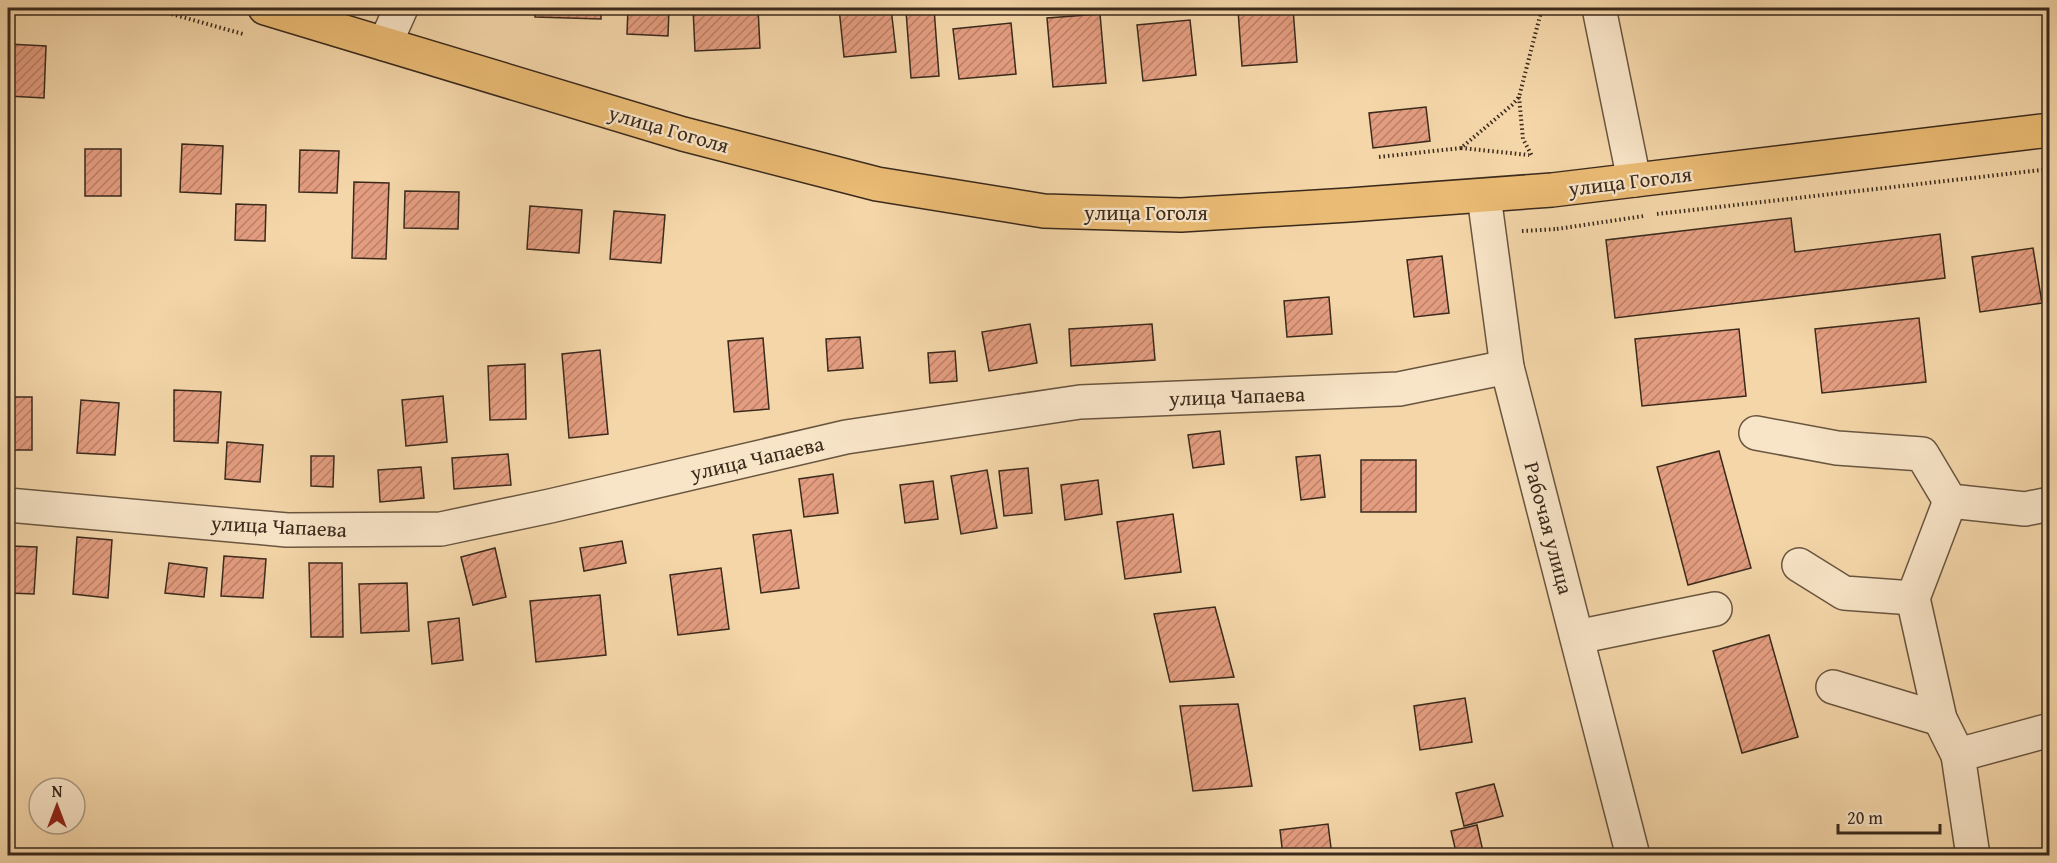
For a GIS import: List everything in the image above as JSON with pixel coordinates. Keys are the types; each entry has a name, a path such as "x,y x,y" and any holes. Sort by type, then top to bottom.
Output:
{"main road":[{"name":"улица Гоголя","path":"265,8 717,143 877,184 1044,211 1181,215 1484,196 2049,130"}],"street":[{"path":"385,44 401,8"},
{"path":"1599,8 1634,180"},
{"name":"Рабочая улица","path":"1484,196 1507,367 1633,855"},
{"name":"улица Чапаева","path":"8,505 287,530 441,529 561,504 846,437 1080,402 1399,389 1507,367"},
{"path":"1756,433 1837,448 1922,454 1950,501"},
{"path":"1950,501 2025,509 2049,504"},
{"path":"1950,501 1913,598 1940,719 1958,755 1973,855"},
{"path":"1799,565 1844,593 1913,598"},
{"path":"1577,637 1715,609"},
{"path":"1833,687 1940,719"},
{"path":"1958,755 2049,730"}],"path":[{"path":"1461,148 1519,97 1542,8"},
{"path":"1379,157 1461,148 1531,155"}],"building":[{"path":"535,8 601,8 601,19 535,17"},
{"path":"628,8 669,8 668,36 627,34"},
{"path":"693,8 758,8 760,48 695,51"},
{"path":"839,8 891,8 896,52 844,57"},
{"path":"934,8 939,76 911,78 906,11"},
{"path":"1293,8 1297,62 1242,66 1238,10"},
{"path":"1100,14 1106,83 1053,87 1047,18"},
{"path":"1190,20 1196,75 1143,81 1137,25"},
{"path":"1011,23 1016,74 959,79 953,29"},
{"path":"8,44 46,46 44,98 8,96"},
{"path":"1426,107 1430,141 1373,148 1369,113"},
{"path":"182,144 223,146 221,194 180,192"},
{"path":"85,149 121,149 121,196 85,196"},
{"path":"300,150 339,151 337,193 299,192"},
{"path":"354,182 389,183 386,259 352,258"},
{"path":"405,191 459,192 458,229 404,228"},
{"path":"236,204 266,205 265,241 235,240"},
{"path":"530,206 582,210 579,253 527,249"},
{"path":"614,211 665,215 661,263 610,259"},
{"path":"1791,218 1795,252 1940,234 1945,278 1615,318 1606,240"},
{"path":"2033,248 2042,303 1980,312 1972,257"},
{"path":"1442,256 1449,313 1414,317 1407,260"},
{"path":"1329,297 1332,334 1287,337 1284,301"},
{"path":"1919,318 1926,382 1822,393 1815,329"},
{"path":"1030,324 1037,363 989,371 982,332"},
{"path":"1152,324 1155,360 1071,366 1069,329"},
{"path":"1739,329 1746,396 1642,406 1635,339"},
{"path":"860,337 863,368 828,371 826,339"},
{"path":"763,338 769,409 734,412 728,341"},
{"path":"600,350 608,434 569,438 562,354"},
{"path":"955,351 957,381 930,383 928,353"},
{"path":"525,364 526,419 490,420 488,366"},
{"path":"174,390 221,392 218,443 174,441"},
{"path":"443,396 447,442 406,446 402,400"},
{"path":"8,397 32,397 32,450 8,450"},
{"path":"81,400 119,403 115,455 77,453"},
{"path":"1220,431 1224,464 1193,468 1188,435"},
{"path":"227,442 263,445 260,482 225,479"},
{"path":"1719,451 1751,568 1688,585 1657,467"},
{"path":"508,454 511,485 454,489 452,458"},
{"path":"1320,455 1325,497 1301,500 1296,457"},
{"path":"311,456 334,456 333,487 311,486"},
{"path":"1361,460 1416,460 1416,512 1361,512"},
{"path":"421,467 424,498 380,502 378,470"},
{"path":"1028,468 1032,513 1004,516 999,471"},
{"path":"987,470 997,528 961,534 951,476"},
{"path":"833,474 838,513 804,517 799,479"},
{"path":"1098,480 1102,514 1065,520 1061,485"},
{"path":"933,481 938,519 905,523 900,485"},
{"path":"1173,514 1181,572 1125,579 1117,522"},
{"path":"791,530 799,588 761,593 753,535"},
{"path":"77,537 112,540 108,598 73,594"},
{"path":"622,541 626,563 584,571 580,548"},
{"path":"11,546 37,547 34,594 9,593"},
{"path":"495,548 506,597 473,605 461,557"},
{"path":"224,556 266,559 263,598 221,596"},
{"path":"169,563 207,568 204,597 165,593"},
{"path":"309,563 342,563 343,637 311,637"},
{"path":"721,568 729,629 678,635 670,575"},
{"path":"407,583 409,631 361,633 359,584"},
{"path":"600,595 606,655 536,662 530,601"},
{"path":"1215,607 1234,677 1170,682 1154,614"},
{"path":"459,618 463,660 432,664 428,622"},
{"path":"1769,635 1798,737 1742,753 1713,651"},
{"path":"1465,698 1472,742 1420,750 1414,706"},
{"path":"1238,704 1252,786 1193,791 1180,706"},
{"path":"1494,784 1503,816 1464,826 1456,793"},
{"path":"1328,824 1332,856 1283,856 1280,830"},
{"path":"1477,825 1484,856 1457,856 1451,831"}]}
